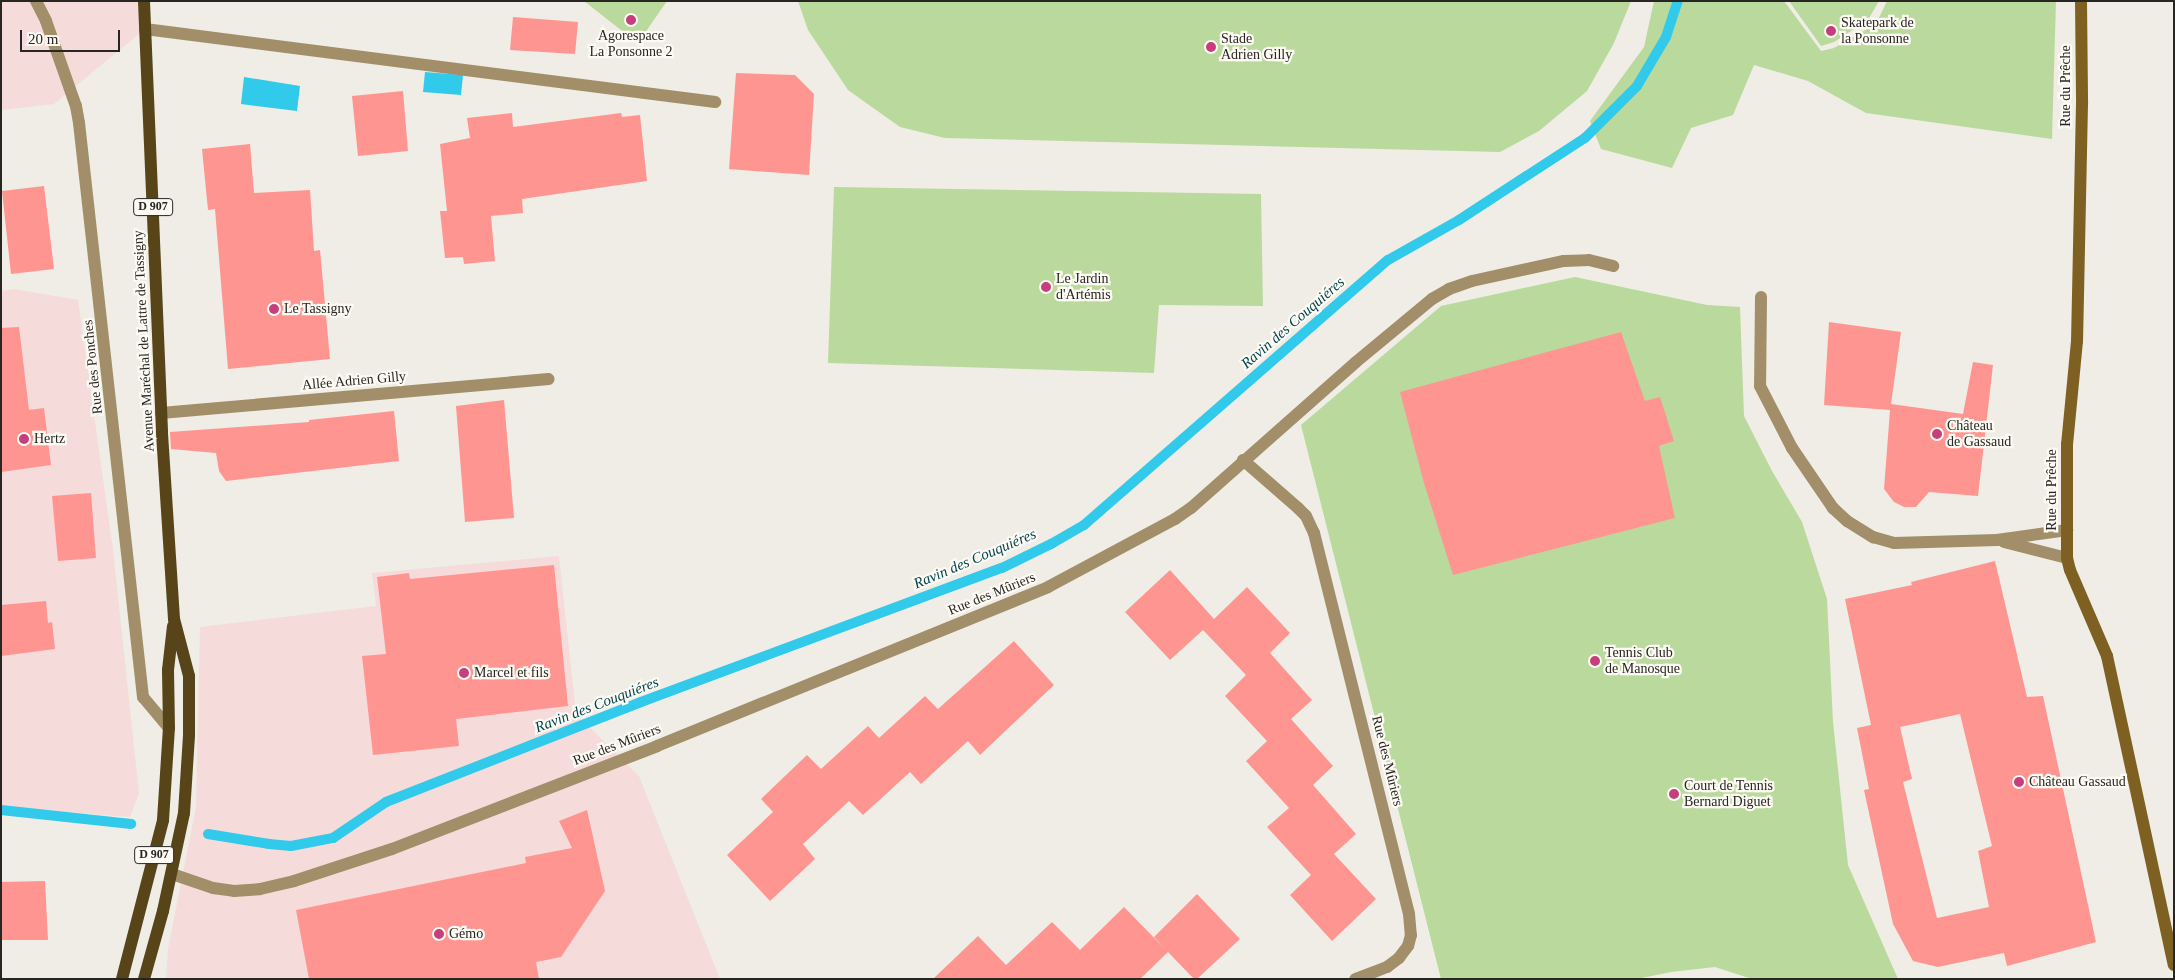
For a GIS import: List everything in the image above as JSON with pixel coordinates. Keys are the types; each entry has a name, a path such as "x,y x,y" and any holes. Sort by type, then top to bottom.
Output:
{"main road":[{"name":"Avenue Maréchal de Lattre de Tassigny","path":"122,979 163,820 168,728 168,670 174,619 161,413 144,1"},
{"name":"Avenue Maréchal de Lattre de Tassigny","path":"144,979 172,874 184,813 189,735 189,676 174,619"}],"street":[{"name":"Rue des Ponches","path":"36,1 46,21 76,106 143,698 168,728"},
{"name":"Rue du Prêche","path":"2080,1 2082,104 2078,341 2067,444 2067,558 2070,570 2107,656 2174,965"},
{"path":"145,28 716,102"},
{"path":"1243,460 1363,356 1432,299 1449,289 1472,281 1564,262 1589,260 1613,266"},
{"path":"1761,297 1760,386 1792,448 1839,514 1884,542 1997,540 2067,530"},
{"name":"Allée Adrien Gilly","path":"161,413 549,379"},
{"name":"Rue des Mûriers","path":"172,874 213,888 234,891 260,889 294,881 392,849 666,742 1048,587 1175,519 1191,508 1243,460 1306,516 1314,533 1409,914 1411,934 1408,946 1399,958 1387,967 1355,979"},
{"path":"1997,540 2067,558"}],"shaded area":[{"path":"1,1 142,1 145,29 54,104 1,110"},
{"path":"14,289 78,300 113,550 139,793 130,817 1,807 1,291"},
{"path":"559,556 576,714 639,776 720,979 166,979 168,949 196,807 200,627 376,606 372,573"}],"green space":[{"name":"Agorespace La Ponsonne 2","path":"584,1 667,1 640,40 631,38"},
{"path":"798,1 1631,1 1614,43 1587,91 1539,131 1500,152 945,138 900,127 848,90 808,30"},
{"path":"1654,1 1784,1 1821,51 1834,48 1876,24 1887,1 2056,1 2052,139 1866,113 1808,81 1754,65 1733,115 1691,128 1672,168 1601,149 1590,121 1644,47"},
{"name":"Skatepark de la Ponsonne","path":"1789,1 1879,1 1868,20 1834,42 1821,46"},
{"name":"Le Jardin d'Artémis","path":"834,187 1261,194 1263,306 1159,305 1154,373 828,363"},
{"name":"Tennis Club de Manosque","path":"1575,277 1707,305 1740,307 1744,416 1772,471 1802,522 1827,599 1833,722 1848,865 1898,979 1752,979 1715,967 1671,972 1637,979 1441,979 1301,425 1441,306"}],"water":[{"path":"425,72 463,75 461,95 423,92"},
{"path":"244,77 300,86 297,111 241,104"}],"building":[{"path":"513,17 578,22 575,54 510,50"},
{"path":"736,73 795,75 814,94 809,175 729,169"},
{"path":"403,91 408,151 358,156 352,96"},
{"path":"512,113 513,127 621,113 622,117 640,115 647,181 522,199 523,213 491,216 495,261 464,264 463,257 445,258 440,211 447,211 440,144 470,138 467,118"},
{"path":"250,144 254,193 310,190 314,251 320,250 330,359 228,369 215,209 208,210 202,149"},
{"path":"44,186 54,269 11,274 2,191"},
{"name":"Château de Gassaud","path":"1829,322 1901,332 1891,404 1963,414 1973,362 1993,365 1978,496 1929,492 1916,507 1904,507 1894,502 1884,489 1890,410 1824,405"},
{"path":"19,327 29,410 44,408 51,465 1,472 1,328"},
{"path":"1621,332 1645,401 1660,397 1674,441 1659,446 1675,518 1453,575 1424,483 1400,392"},
{"path":"504,400 514,518 465,522 456,406"},
{"path":"394,411 399,461 226,481 219,471 216,453 171,449 170,432 309,422 309,420"},
{"path":"91,493 96,558 58,561 52,496"},
{"name":"Château Gassaud","path":"1995,561 2027,697 2043,696 2096,942 2007,966 2004,953 1938,967 1913,961 1893,924 1864,790 1869,789 1857,728 1871,725 1845,599 1912,585 1911,582","holes":["1960,714 1992,846 1978,851 1989,907 1937,918 1903,782 1912,779 1900,727"]},
{"name":"Marcel et fils","path":"554,565 568,706 456,719 459,746 373,755 362,656 386,654 377,577 409,573 410,579"},
{"path":"1170,570 1214,619 1247,587 1290,633 1270,653 1312,700 1291,719 1333,766 1313,785 1356,834 1334,854 1376,899 1332,941 1290,895 1311,875 1267,827 1289,808 1246,761 1267,741 1225,696 1246,675 1203,630 1170,660 1125,612"},
{"path":"46,601 48,623 52,622 55,649 1,656 1,605"},
{"path":"1014,641 1054,685 980,755 968,741 921,784 910,772 863,815 849,801 803,844 815,859 770,901 727,855 773,812 761,799 807,755 821,769 868,726 879,738 925,696 938,709"},
{"name":"Gémo","path":"587,810 605,891 561,957 536,962 539,979 309,979 296,910 526,863 525,857 572,848 559,821"},
{"path":"45,881 48,940 1,940 1,882"},
{"path":"1197,894 1240,939 1197,979 1194,979 1168,952 1140,979 933,979 978,936 1006,965 1052,922 1080,950 1124,907 1164,948 1154,937"}],"waterway":[{"name":"Ravin des Couquiéres","path":"208,834 291,846 333,838 386,802 641,702 1002,568 1051,544 1084,525 1388,260 1459,220 1585,138 1637,86 1666,37 1678,1"},
{"name":"Ravin des Couquiéres","path":"1,810 131,824"}],"place":[{"name":"Agorespace La Ponsonne 2","path":"631,20"},
{"name":"Skatepark de la Ponsonne","path":"1831,31"},
{"name":"Stade Adrien Gilly","path":"1211,47"},
{"name":"Le Jardin d'Artémis","path":"1046,287"},
{"name":"Le Tassigny","path":"274,309"},
{"name":"Château de Gassaud","path":"1937,434"},
{"name":"Hertz","path":"24,439"},
{"name":"Tennis Club de Manosque","path":"1595,661"},
{"name":"Marcel et fils","path":"464,673"},
{"name":"Château Gassaud","path":"2019,782"},
{"name":"Court de Tennis Bernard Diguet","path":"1674,794"},
{"name":"Gémo","path":"439,934"}]}
